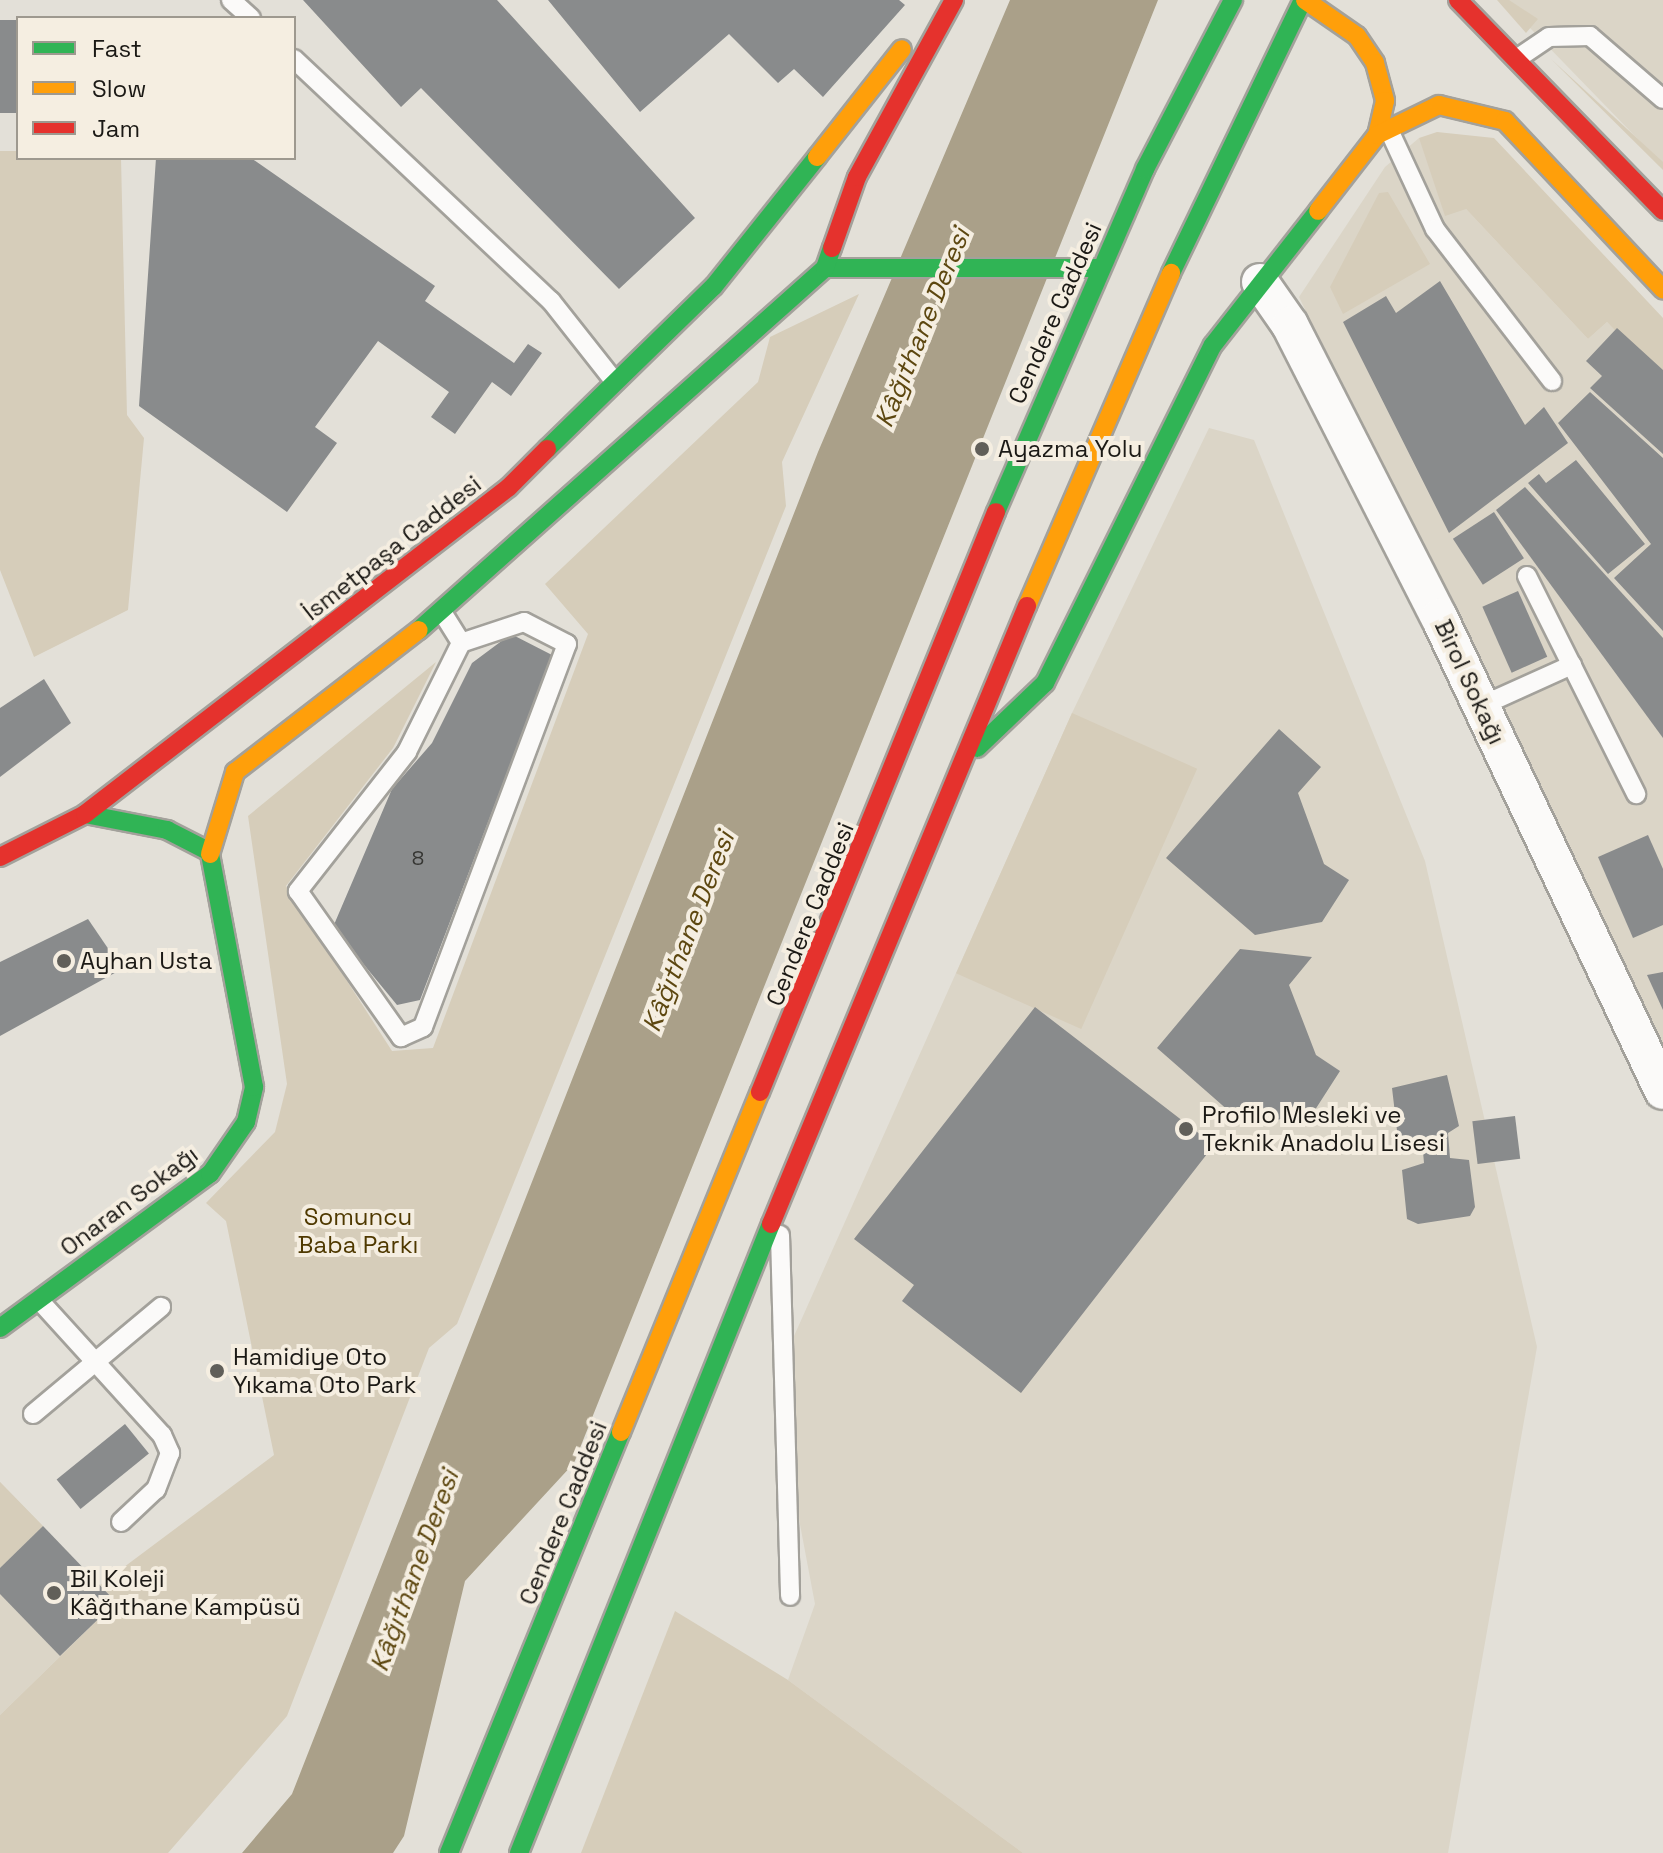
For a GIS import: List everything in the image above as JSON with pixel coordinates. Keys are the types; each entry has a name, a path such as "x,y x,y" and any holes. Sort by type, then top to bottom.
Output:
{"main road":[{"name":"İsmetpaşa Caddesi","path":"0,857 85,814 392,582 617,384 775,228 875,88 931,0"},
{"path":"85,814 167,830 210,852 235,772 442,612 825,268 857,177 954,0"},
{"name":"Cendere Caddesi","path":"449,1853 1100,268 1233,0"},
{"path":"519,1853 569,1714 969,755 1130,358 1304,0 1357,36 1375,63 1385,101 1382,131"},
{"path":"1432,0 1478,20"},
{"path":"1458,0 1518,58 1663,211"},
{"path":"969,755 1045,683 1206,359 1260,282 1382,131 1439,105 1505,121 1569,181 1663,289"},
{"path":"803,250 825,268 1100,268"},
{"path":"0,839 30,842"},
{"name":"Onaran Sokağı","path":"0,1328 210,1174 246,1122 254,1087 210,852"}],"street":[{"name":"Birol Sokağı","path":"1260,282 1290,325 1481,706 1663,1091"}],"lane":[{"path":"231,0 249,16"},
{"path":"1518,58 1549,37 1590,36 1663,99"},
{"path":"296,61 551,301 617,384"},
{"path":"1382,131 1435,229 1552,381"},
{"path":"1527,576 1636,794"},
{"path":"442,612 461,643"},
{"path":"524,622 567,644 423,1027 401,1037 298,891 407,752 461,643 524,622"},
{"path":"1481,706 1572,665"},
{"path":"780,1211 790,1596"},
{"path":"39,1300 170,1453 156,1489 121,1522"},
{"path":"33,1414 92,1359 161,1307"}],"shaded area":[{"path":"1503,0 1663,0 1663,165"},
{"path":"1419,138 1466,209 1588,339 1607,322 1663,381 1663,1056 1299,297 1385,167"},
{"name":"Profilo Mesleki ve Teknik Anadolu Lisesi","path":"1209,428 1254,440 1425,861 1537,1347 1448,1853 1023,1853 788,1680 815,1604 781,1424 786,1354 1072,713"},
{"name":"Bil Koleji Kâğıthane Kampüsü","path":"0,1482 116,1602 0,1715"}],"green space":[{"path":"1497,0 1509,0 1538,19 1526,33"},
{"path":"1551,59 1663,162 1663,170"},
{"path":"1437,132 1494,138 1663,318 1663,381 1607,322 1588,339 1466,209 1445,216 1419,138"},
{"path":"0,151 16,151 16,160 121,160 127,415 144,438 128,610 34,657 0,570"},
{"path":"1388,192 1430,264 1343,314 1330,287 1379,193"},
{"name":"Somuncu Baba Parkı","path":"859,294 782,462 786,506 457,1324 429,1348 287,1716 168,1853 0,1853 0,1715 116,1602 100,1585 274,1455 226,1221 206,1203 275,1132 287,1084 248,816 436,662 393,748 286,886 392,1051 433,1048 588,634 545,584 758,382 770,337"},
{"path":"1072,713 1197,769 1081,1029 956,973"},
{"path":"0,1482 43,1526 0,1568"},
{"path":"675,1611 788,1680 1023,1853 581,1853"}],"water":[{"name":"Kâğıthane Deresi","path":"1010,0 1158,0 574,1463 465,1581 404,1836 393,1853 242,1853 292,1794 818,452"}],"building":[{"path":"303,0 497,0 695,218 619,289 421,88 401,107"},
{"path":"548,0 899,0 905,5 823,97 794,69 778,83 729,34 640,112"},
{"path":"0,20 16,20 16,113 0,113"},
{"path":"156,160 254,160 435,286 425,301 514,363 528,344 542,353 511,396 492,382 455,434 431,417 449,392 378,341 315,427 337,443 287,512 139,406"},
{"path":"1440,281 1525,425 1544,407 1568,443 1449,533 1343,322 1386,296 1396,313"},
{"path":"1617,328 1663,370 1663,454 1590,388 1602,376 1586,361"},
{"path":"1590,392 1663,458 1663,631 1614,578 1651,544 1558,423"},
{"path":"1576,460 1645,544 1608,574 1528,483 1539,474 1546,483"},
{"path":"1525,487 1663,638 1663,738 1496,510"},
{"path":"1494,512 1524,558 1483,585 1453,539"},
{"path":"1518,591 1547,657 1512,673 1482,607"},
{"path":"511,634 552,655 420,1000 397,1005 333,927 392,789 432,743 472,663"},
{"path":"44,679 71,723 0,777 0,708"},
{"path":"1279,729 1321,767 1298,793 1324,864 1349,880 1322,922 1255,935 1166,858"},
{"path":"1648,835 1663,869 1663,925 1633,938 1598,857"},
{"path":"88,919 122,969 0,1036 0,962"},
{"path":"1240,949 1312,957 1289,985 1316,1055 1340,1071 1313,1113 1246,1126 1157,1048"},
{"path":"1663,972 1663,1010 1647,975"},
{"path":"1035,1007 1214,1145 1021,1393 902,1301 914,1285 854,1239"},
{"path":"1447,1075 1459,1126 1448,1133 1450,1158 1469,1160 1475,1207 1470,1216 1418,1224 1407,1219 1402,1170 1424,1163 1422,1140 1398,1139 1392,1088"},
{"path":"1515,1116 1520,1159 1478,1164 1472,1121"},
{"path":"125,1424 149,1454 81,1509 57,1479"},
{"path":"43,1526 116,1602 60,1656 0,1594 0,1568"}],"traffic: fast":[{"path":"996,512 1145,169 1233,0"},
{"path":"1171,273 1303,0"},
{"path":"547,449 714,286 817,157"},
{"path":"977,748 1045,683 1213,345 1318,211"},
{"path":"419,630 825,268 832,248"},
{"path":"825,268 1100,268"},
{"path":"85,814 167,830 210,852"},
{"path":"0,1328 210,1174 246,1122 254,1087 210,854"},
{"path":"519,1853 771,1224"},
{"path":"449,1853 621,1432"}],"traffic: slow":[{"path":"1305,0 1357,36 1375,63 1385,101 1377,135 1318,211"},
{"path":"817,157 902,49"},
{"path":"1377,135 1439,105 1505,121 1663,289"},
{"path":"1027,606 1171,273"},
{"path":"210,854 235,772 419,630"},
{"path":"621,1432 760,1092"}],"traffic: jam":[{"path":"832,248 857,177 954,0"},
{"path":"1458,0 1663,211"},
{"path":"0,857 85,814 509,487 547,449"},
{"path":"760,1092 996,512"},
{"path":"771,1224 1027,606"}],"place":[{"name":"Ayazma Yolu","path":"982,449"},
{"name":"Ayhan Usta","path":"64,961"},
{"name":"Profilo Mesleki ve Teknik Anadolu Lisesi","path":"1186,1129"},
{"name":"Hamidiye Oto Yıkama Oto Park","path":"217,1371"},
{"name":"Bil Koleji Kâğıthane Kampüsü","path":"54,1593"}]}
